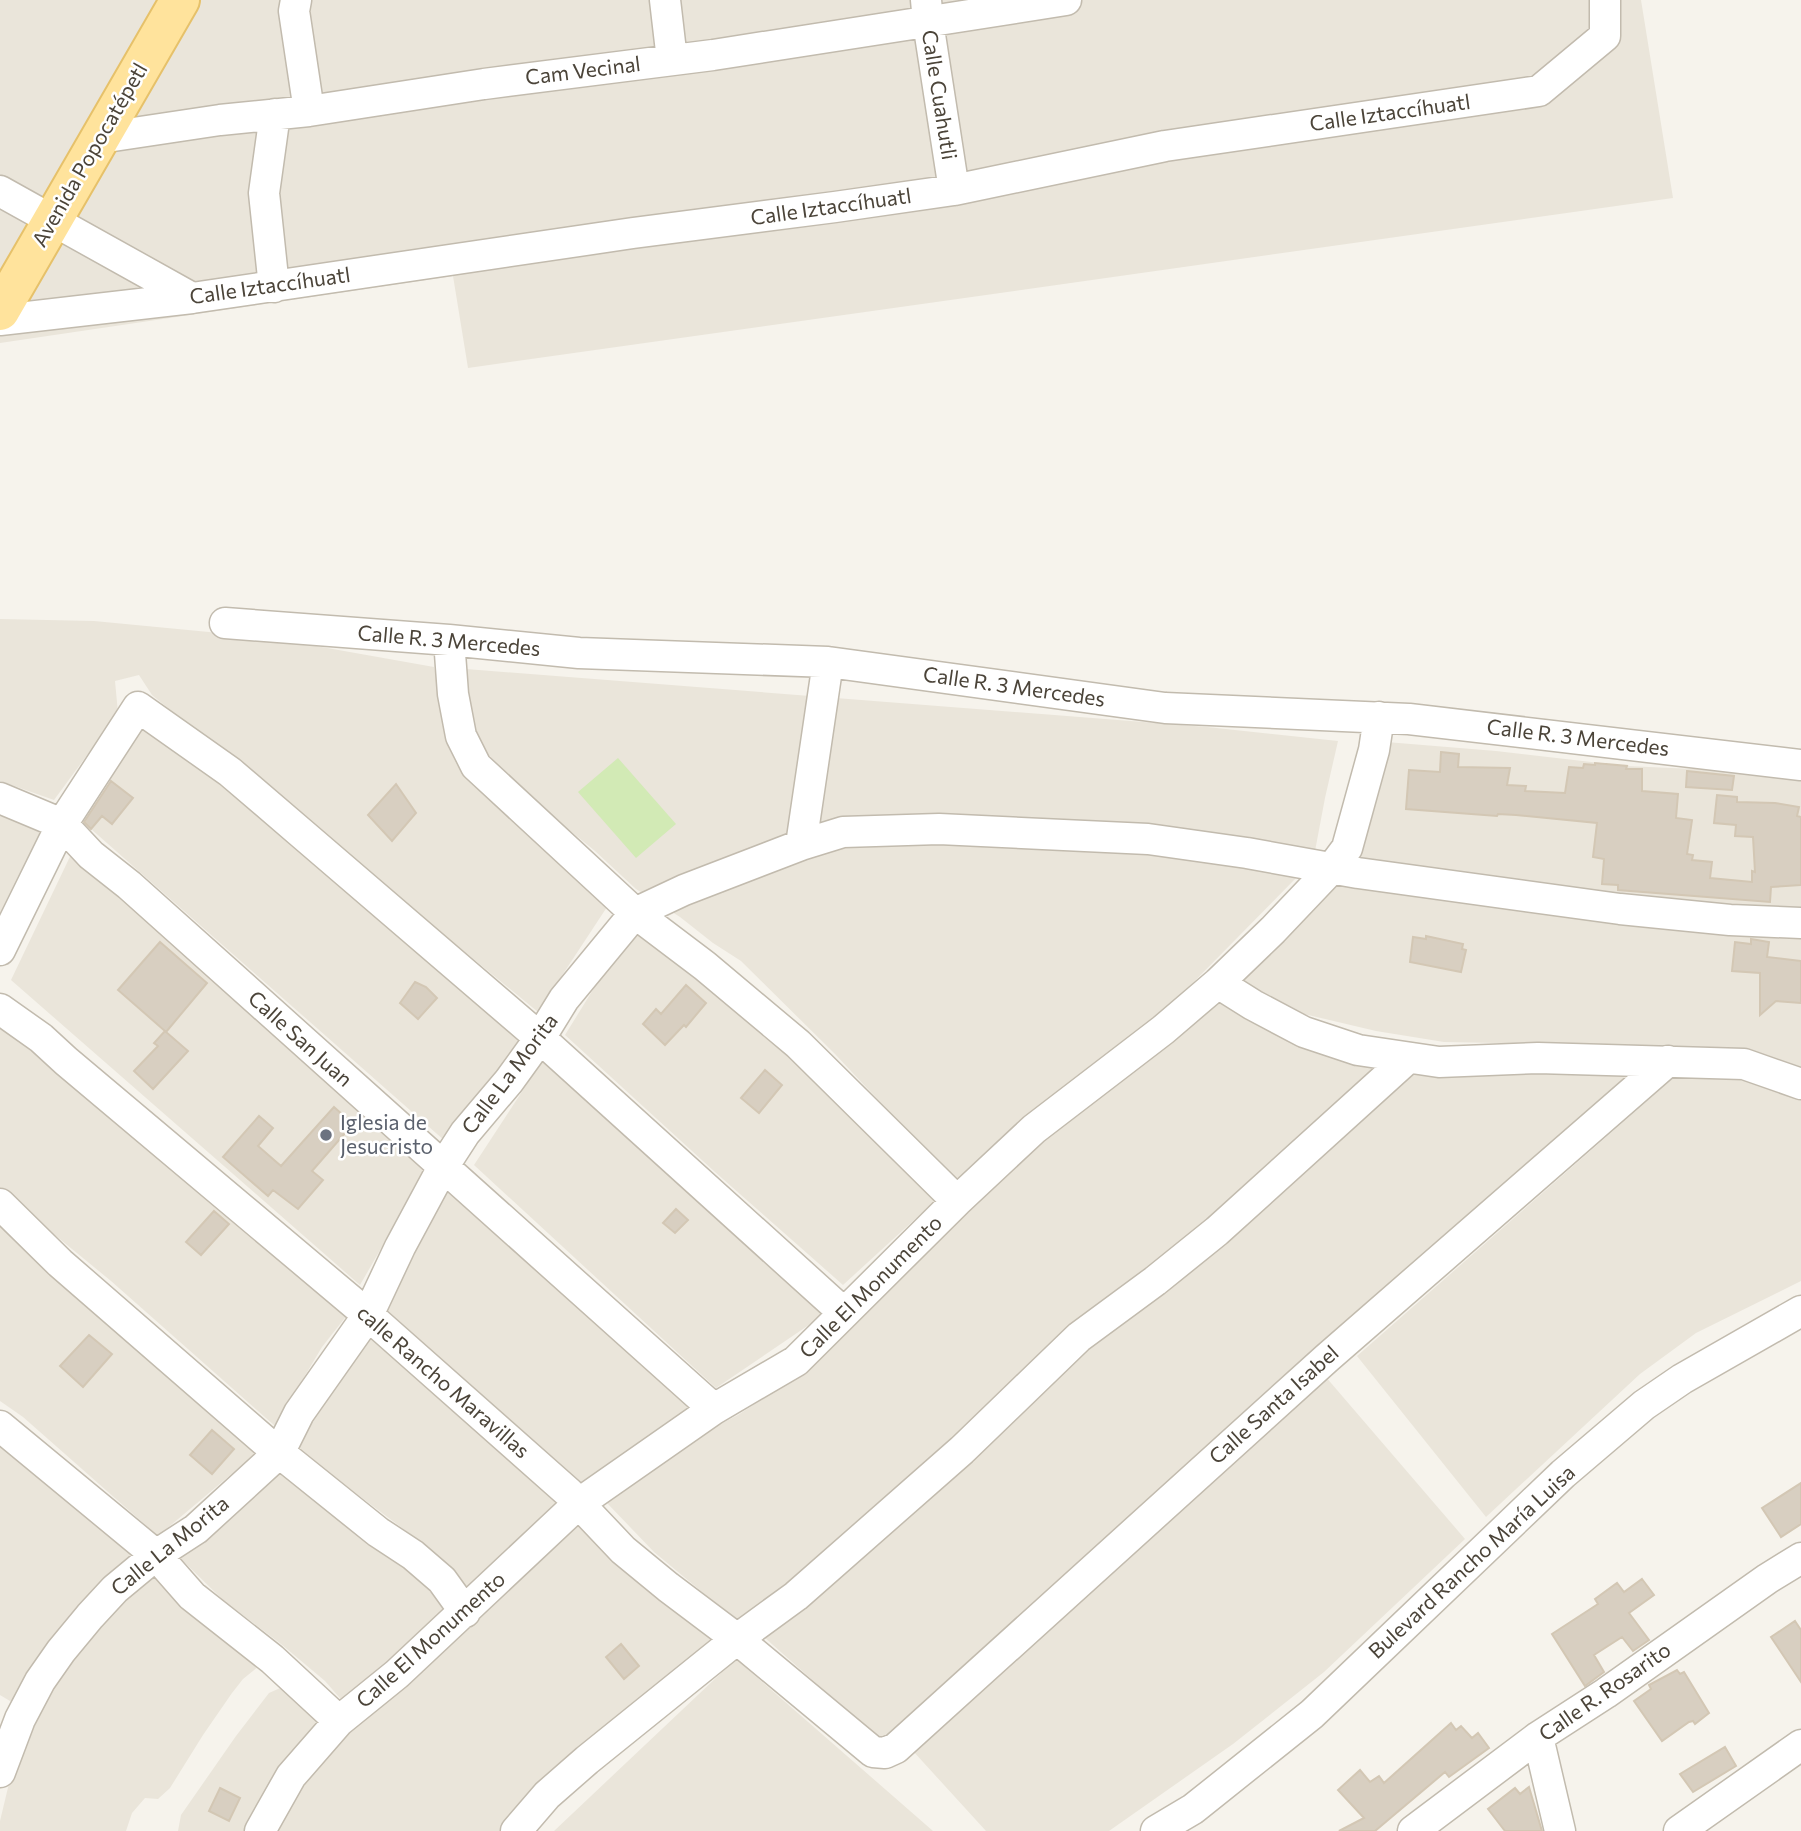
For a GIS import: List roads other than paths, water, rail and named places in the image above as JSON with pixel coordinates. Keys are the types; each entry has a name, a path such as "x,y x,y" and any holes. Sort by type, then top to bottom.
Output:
{"main road":[{"name":"Avenida Popocatépetl","path":"0,311 180,0"}],"street":[{"path":"296,0 294,11 309,111"},
{"path":"664,0 672,60"},
{"name":"Cam Vecinal","path":"100,138 672,60 927,11 1066,0"},
{"name":"Calle Iztaccíhuatl","path":"0,320 192,298 633,233 954,190 1165,146 1539,91 1605,36 1605,0"},
{"name":"Calle Cuahutli","path":"927,11 954,190"},
{"path":"274,286 264,193 275,114"},
{"path":"0,191 192,298"},
{"name":"Calle R. 3 Mercedes","path":"225,623 579,653 828,662 1165,708 1409,719 1801,765"},
{"path":"449,640 453,694 460,736 476,766 635,913 705,966 798,1044 957,1201"},
{"path":"801,845 828,662"},
{"path":"0,950 62,824 138,707 230,772 540,1038 844,1313"},
{"name":"Calle El Monumento","path":"260,1831 291,1776 339,1721 397,1674 579,1504 714,1409 796,1361 957,1201 1034,1129 1163,1030 1218,984 1273,930 1332,868 1347,848 1374,751 1379,717"},
{"name":"Calle San Juan","path":"0,798 62,824 91,855 129,885 714,1409"},
{"path":"635,913 684,890 801,845 843,832 939,829 1148,839 1358,873 1620,909 1801,923"},
{"name":"Calle La Morita","path":"0,1772 23,1714 40,1681 61,1651 115,1589 156,1555 197,1529 279,1453 299,1413 368,1315 400,1247 443,1167 465,1133 509,1081 564,999 635,913"},
{"path":"1218,984 1253,1006 1304,1032 1358,1050 1439,1062 1538,1059 1744,1064 1801,1084"},
{"name":"calle Rancho Maravillas","path":"0,1009 41,1038 368,1315 569,1493 623,1550 667,1587 737,1639 873,1752 885,1753"},
{"path":"516,1831 547,1796 587,1760 806,1587 962,1450 1079,1337 1217,1231 1408,1058"},
{"name":"Calle Santa Isabel","path":"885,1753 896,1748 1326,1357 1668,1061"},
{"path":"0,1204 60,1263 279,1453 442,1580 465,1612"},
{"name":"Bulevard Rancho María Luisa","path":"1156,1831 1193,1809 1312,1714 1563,1474 1644,1405 1682,1379 1801,1311"},
{"path":"1181,1831 1226,1802 1339,1711 1422,1629 1491,1572 1494,1561 1623,1440 1672,1402 1739,1362 1801,1331"},
{"path":"0,1426 156,1555 192,1595 272,1659 339,1721"},
{"name":"Calle R. Rosarito","path":"1413,1831 1538,1737 1801,1558"},
{"path":"1538,1737 1560,1831"},
{"path":"1679,1831 1801,1745"}],"place":[{"name":"Iglesia de Jesucristo","path":"326,1135"}]}
